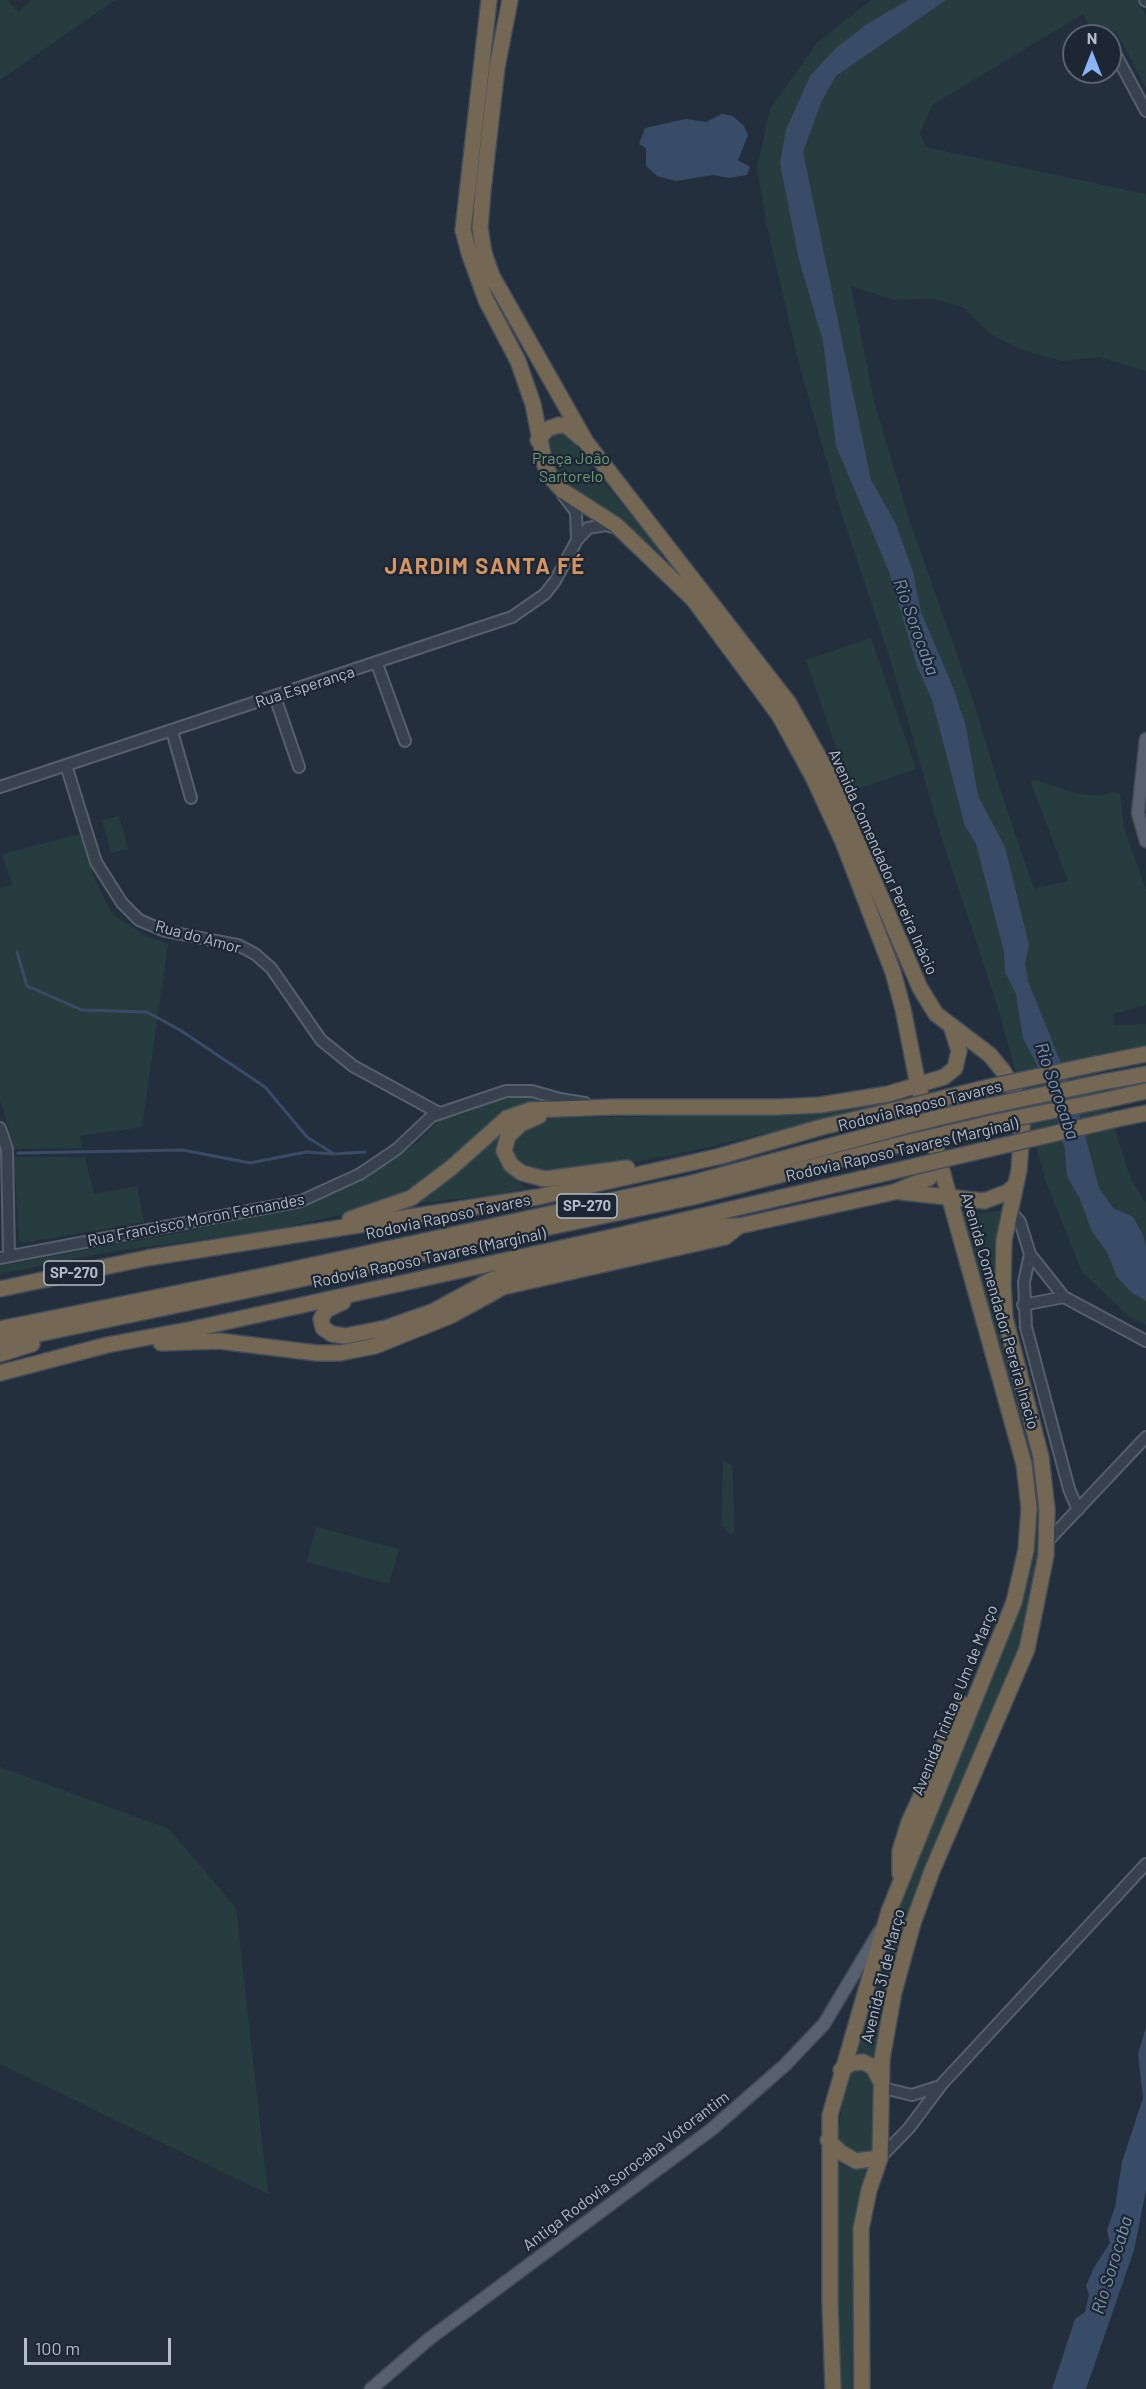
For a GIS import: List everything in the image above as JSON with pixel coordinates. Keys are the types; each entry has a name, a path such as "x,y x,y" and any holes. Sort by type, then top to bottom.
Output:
{"highway":[{"name":"Avenida Comendador Pereira Inácio","path":"489,0 464,230 469,253 486,300 518,361 532,405 545,465 556,484 576,501 616,525 693,599 779,715 813,777 843,842 893,972 918,1085"},
{"name":"Avenida Comendador Pereira Inácio","path":"510,0 499,57 486,155 480,228 484,253 492,276 514,319 586,442 788,702 826,770 920,988 936,1014 990,1055 1014,1089 1023,1114 1019,1170 1002,1263 1005,1318 1041,1457 1047,1509 1046,1542"},
{"path":"538,440 547,429 559,425 567,426 586,442"},
{"path":"260,1241 369,1214 411,1198 451,1168 507,1118 530,1110 820,1105 888,1094 938,1079 956,1068 959,1059 958,1043 950,1024"},
{"path":"911,1050 926,1071 938,1079"},
{"path":"888,1094 906,1076 911,1050"},
{"name":"Rodovia Raposo Tavares","path":"720,1156 822,1127 989,1087 1146,1054"},
{"name":"Rodovia Raposo Tavares","path":"0,1329 267,1275 692,1183 905,1126 1146,1074"},
{"name":"Avenida Comendador Pereira Inacio","path":"918,1085 1024,1464 1029,1508 1026,1550"},
{"name":"Rodovia Raposo Tavares","path":"0,1342 693,1197 910,1142 1146,1091"},
{"path":"595,1108 539,1116 521,1124 508,1136 504,1151 511,1165 522,1173 545,1179 720,1156"},
{"name":"Rodovia Raposo Tavares (Marginal)","path":"0,1373 107,1345 193,1329 476,1266 1146,1113"},
{"name":"SP-270","path":"0,1289 104,1266 538,1197 720,1156"},
{"path":"476,1266 341,1302 326,1310 321,1319 323,1328 332,1334 345,1336 386,1328 434,1311 489,1281 513,1272 721,1226 740,1227 894,1192 929,1178 939,1163"},
{"path":"894,1192 984,1201 1008,1192 1016,1184"},
{"path":"920,1194 939,1208 954,1243 964,1253"},
{"path":"107,1345 219,1341 301,1352 340,1353 375,1346 418,1330 503,1287 725,1237 740,1227"},
{"path":"0,1354 90,1324"},
{"name":"Avenida 31 de Março","path":"862,2389 861,2229 869,2190 880,2158 882,2059 894,1992 913,1923 950,1826 1027,1649 1036,1614 1046,1542"},
{"name":"Avenida Trinta e Um de Março","path":"909,1862 1014,1602 1026,1550"},
{"path":"899,1886 900,1851 909,1822 966,1696 1014,1602"},
{"name":"Avenida 31 de Março","path":"833,2389 828,2140 830,2115 841,2070 887,1918 909,1862"},
{"path":"841,2070 852,2063 863,2062 873,2067 882,2082"},
{"path":"828,2140 847,2157 856,2161 880,2158"}],"main road":[{"path":"1146,738 1138,813 1146,841"},
{"name":"Antiga Rodovia Sorocaba Votorantim","path":"371,2389 429,2338 712,2129 785,2065 824,2024 887,1918"}],"street":[{"path":"1122,66 1146,111"},
{"path":"556,484 576,512 577,540"},
{"path":"577,540 588,528 606,525 630,537"},
{"name":"Rua Esperança","path":"0,787 512,617 545,594 555,581 577,540"},
{"path":"376,664 405,741"},
{"path":"275,697 299,767"},
{"path":"172,731 190,798"},
{"name":"Rua do Amor","path":"66,765 96,862 122,903 139,920 165,931 238,945 255,954 271,968 321,1040 353,1066 439,1113"},
{"name":"Rua Francisco Moron Fernandes","path":"5,1257 180,1226 301,1201 360,1174 397,1149 426,1119 506,1091 519,1089 560,1100 612,1107"},
{"path":"0,1128 7,1149 5,1257"},
{"path":"1010,1210 1020,1222 1029,1254 1023,1305 1026,1328 1069,1489 1078,1510"},
{"path":"1029,1254 1064,1297 1146,1341"},
{"path":"1023,1305 1064,1297"},
{"path":"1046,1542 1146,1437"},
{"path":"880,2158 909,2128 942,2084 1146,1864"},
{"path":"882,2082 887,2088 912,2095 924,2094 942,2084"}],"green space":[{"path":"0,0 7,0 18,12 31,0 115,0 0,80"},
{"path":"871,0 1138,0 1146,16 1146,88 1122,42 1122,24 1088,24 1083,14 1066,24 1062,24 1062,27 932,105 920,133 925,147 1146,194 1146,371 1099,357 1061,361 1020,349 992,335 964,308 935,299 894,300 851,286 874,401 910,522 972,697 1034,889 1068,881 1031,783 1033,779 1079,794 1101,796 1112,792 1120,793 1124,828 1146,890 1146,1005 1113,1014 1114,1025 1146,1024 1146,1048 1092,1060 1131,1179 1146,1203 1146,1325 1131,1318 1082,1272 1046,1182 998,1008 940,833 891,662 841,512 799,364 768,231 757,168 770,109 817,43"},
{"name":"Praça João Sartorelo","path":"560,432 571,437 593,470 662,551 661,555 656,556 571,492 552,469 548,445 550,438"},
{"path":"871,638 916,769 851,791 806,660"},
{"path":"119,816 128,849 111,853 102,820"},
{"path":"80,834 94,878 113,915 144,935 168,944 142,1127 80,1136 82,1148 15,1149 0,1100 0,888 12,885 2,854"},
{"path":"905,1094 906,1099 701,1149 574,1174 545,1174 524,1168 515,1160 512,1150 516,1138 526,1128 539,1121 556,1118 821,1113"},
{"path":"527,1096 548,1102 505,1115 482,1130 426,1178 396,1196 359,1211 272,1230 103,1253 0,1274 0,1266 184,1232 298,1207 362,1180 418,1142 441,1119 457,1116 507,1097"},
{"path":"511,1126 503,1166 525,1188 494,1195 419,1203 418,1201 476,1149"},
{"path":"14,1157 85,1157 94,1194 137,1186 144,1222 23,1243 19,1240"},
{"path":"959,1210 980,1214 1004,1210 999,1248 1036,1456 1041,1492 1041,1545 1022,1648 946,1821 877,2063 848,2059 890,1926 1009,1634 1017,1609 1034,1520"},
{"path":"723,1461 732,1465 735,1531 731,1535 721,1526"},
{"path":"316,1527 399,1549 389,1584 307,1562"},
{"path":"0,1767 169,1829 236,1908 268,2194 0,2064"},
{"path":"864,2067 872,2078 875,2111 873,2145 870,2150 859,2154 851,2153 839,2142 838,2136 844,2090 851,2070"},
{"path":"836,2158 844,2166 854,2169 871,2165 854,2231 855,2389 839,2389 836,2252 839,2205"}],"water":[{"name":"Rio Sorocaba","path":"908,0 946,0 836,76 822,100 803,152 871,480 896,524 913,572 921,612 952,685 966,727 978,796 1005,847 1029,945 1025,963 1028,981 1075,1098 1099,1188 1113,1208 1133,1217 1143,1235 1146,1246 1146,1301 1131,1292 1117,1277 1107,1252 1092,1232 1080,1199 1067,1176 1065,1150 1057,1119 1041,1073 1023,1038 1016,994 1005,972 1004,952 976,844 965,826 932,700 917,666 888,569 836,446 823,341 799,260 780,163 786,130 810,76 836,48 867,24"},
{"path":"722,114 733,116 744,126 748,135 738,160 750,167 747,175 729,178 713,175 676,181 657,176 646,166 646,148 639,144 645,128 686,119 706,122"},
{"name":"Rio Sorocaba","path":"1146,2027 1146,2190 1134,2250 1086,2389 1052,2389 1075,2319 1085,2312 1089,2295 1086,2286 1093,2269 1110,2243 1107,2230 1115,2207 1122,2162 1143,2098 1138,2054"}],"waterway":[{"path":"17,952 27,986 82,1010 147,1012 180,1030 265,1087 307,1137 334,1154"},
{"path":"18,1153 183,1150 250,1163 306,1152 334,1154 365,1152"}],"district":[{"name":"JARDIM SANTA FÉ","path":"485,567"}]}
